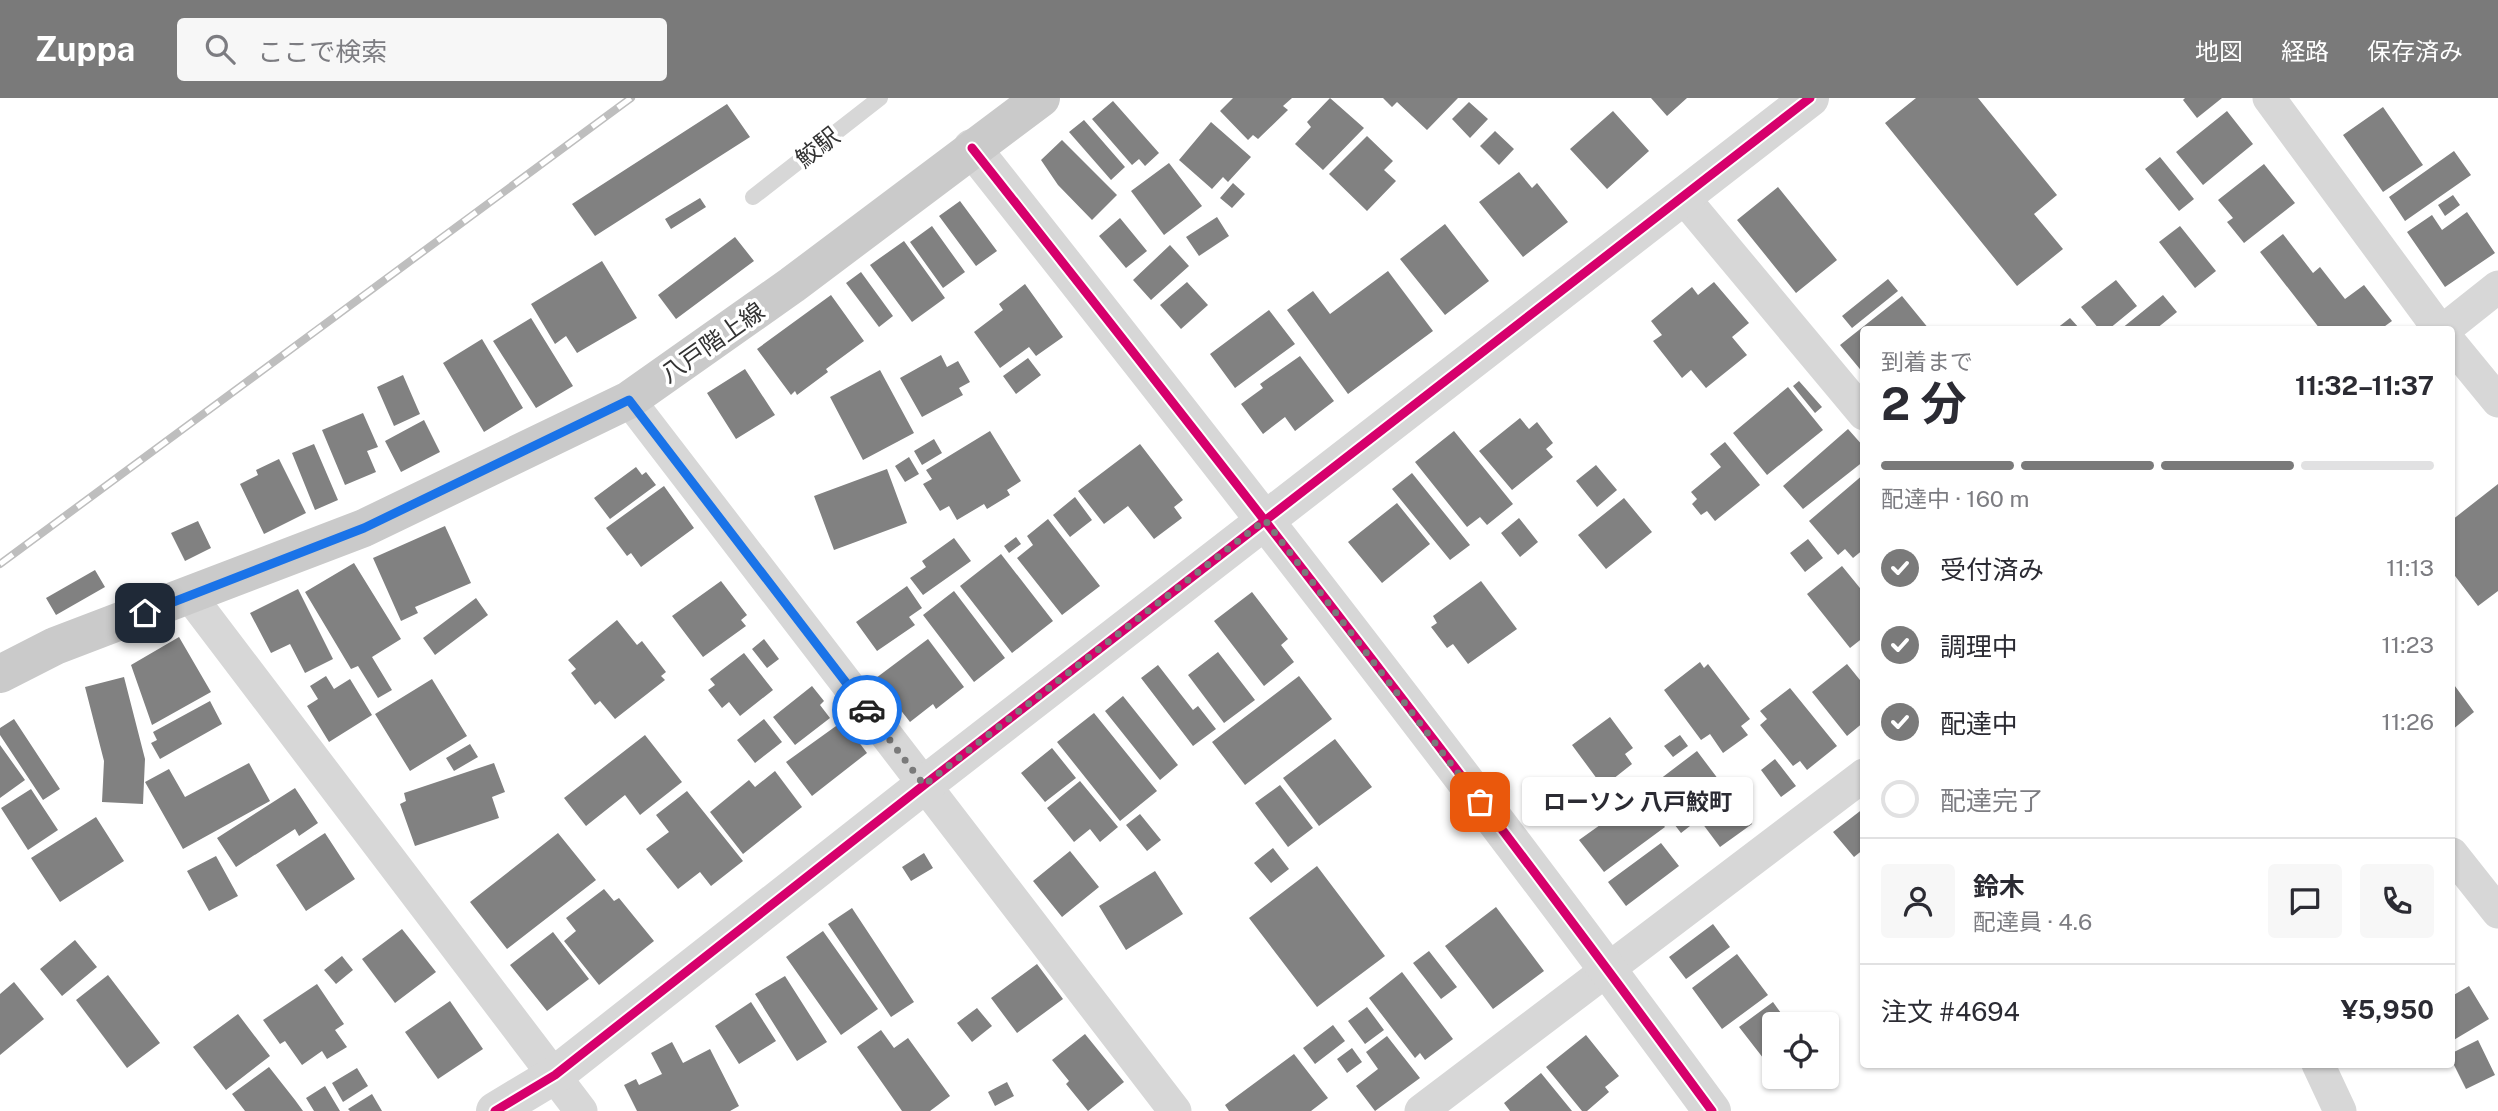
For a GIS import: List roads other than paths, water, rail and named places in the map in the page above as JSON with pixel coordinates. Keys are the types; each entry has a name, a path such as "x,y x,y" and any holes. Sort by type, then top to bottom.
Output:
{"main road":[{"name":"八戸階上線","path":"0,674 55,646 364,528 629,400 793,285 1041,98"}],"street":[{"path":"495,1111 555,1075 924,785 1810,98"},
{"path":"2269,98 2437,326"},
{"path":"972,148 1265,520 1609,970 1712,1111"},
{"path":"1683,197 1860,409"},
{"path":"2449,326 2498,287"},
{"path":"2455,349 2498,401"},
{"path":"629,400 1175,1111"},
{"path":"190,596 582,1111"},
{"path":"1421,1111 1860,778"},
{"path":"2455,858 2498,912"},
{"path":"2320,1068 2340,1111"}],"lane":[{"name":"鮫駅","path":"753,197 880,98"}],"railway":[{"path":"0,564 631,98"}],"place":[{"name":"ローソン 八戸鮫町","path":"1480,802"}]}
